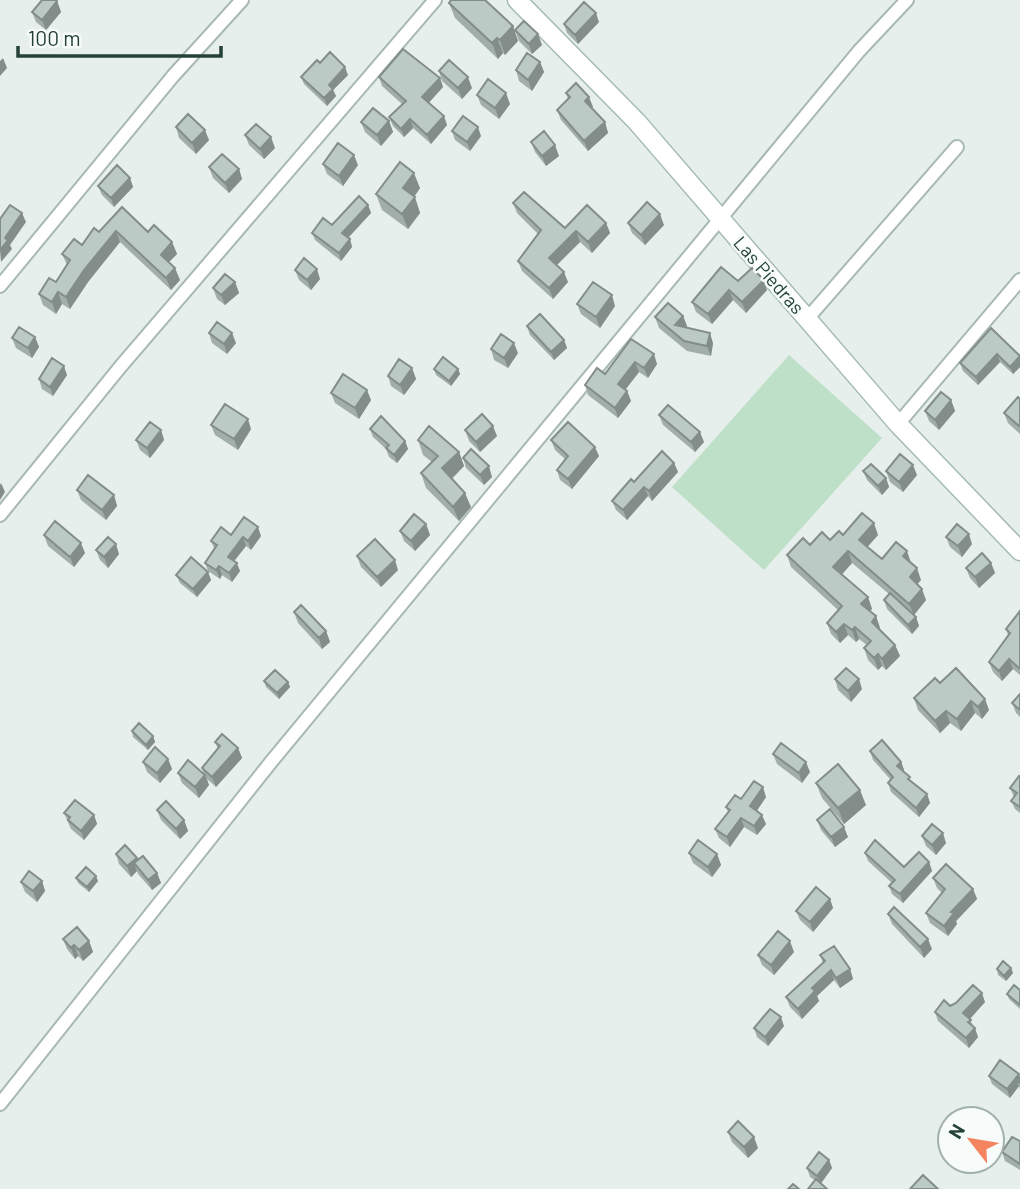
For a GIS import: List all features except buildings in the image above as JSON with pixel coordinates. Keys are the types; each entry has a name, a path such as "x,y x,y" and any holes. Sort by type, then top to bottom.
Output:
{"street":[{"path":"0,286 173,76 242,0"},
{"path":"0,515 121,366 435,0"},
{"name":"Las Piedras","path":"517,0 629,113 898,424 1020,551"},
{"path":"0,1104 271,762 859,51 907,0"},
{"path":"807,319 957,147"},
{"path":"898,424 1020,280"}],"green space":[{"path":"789,355 882,438 764,570 672,487"}]}
